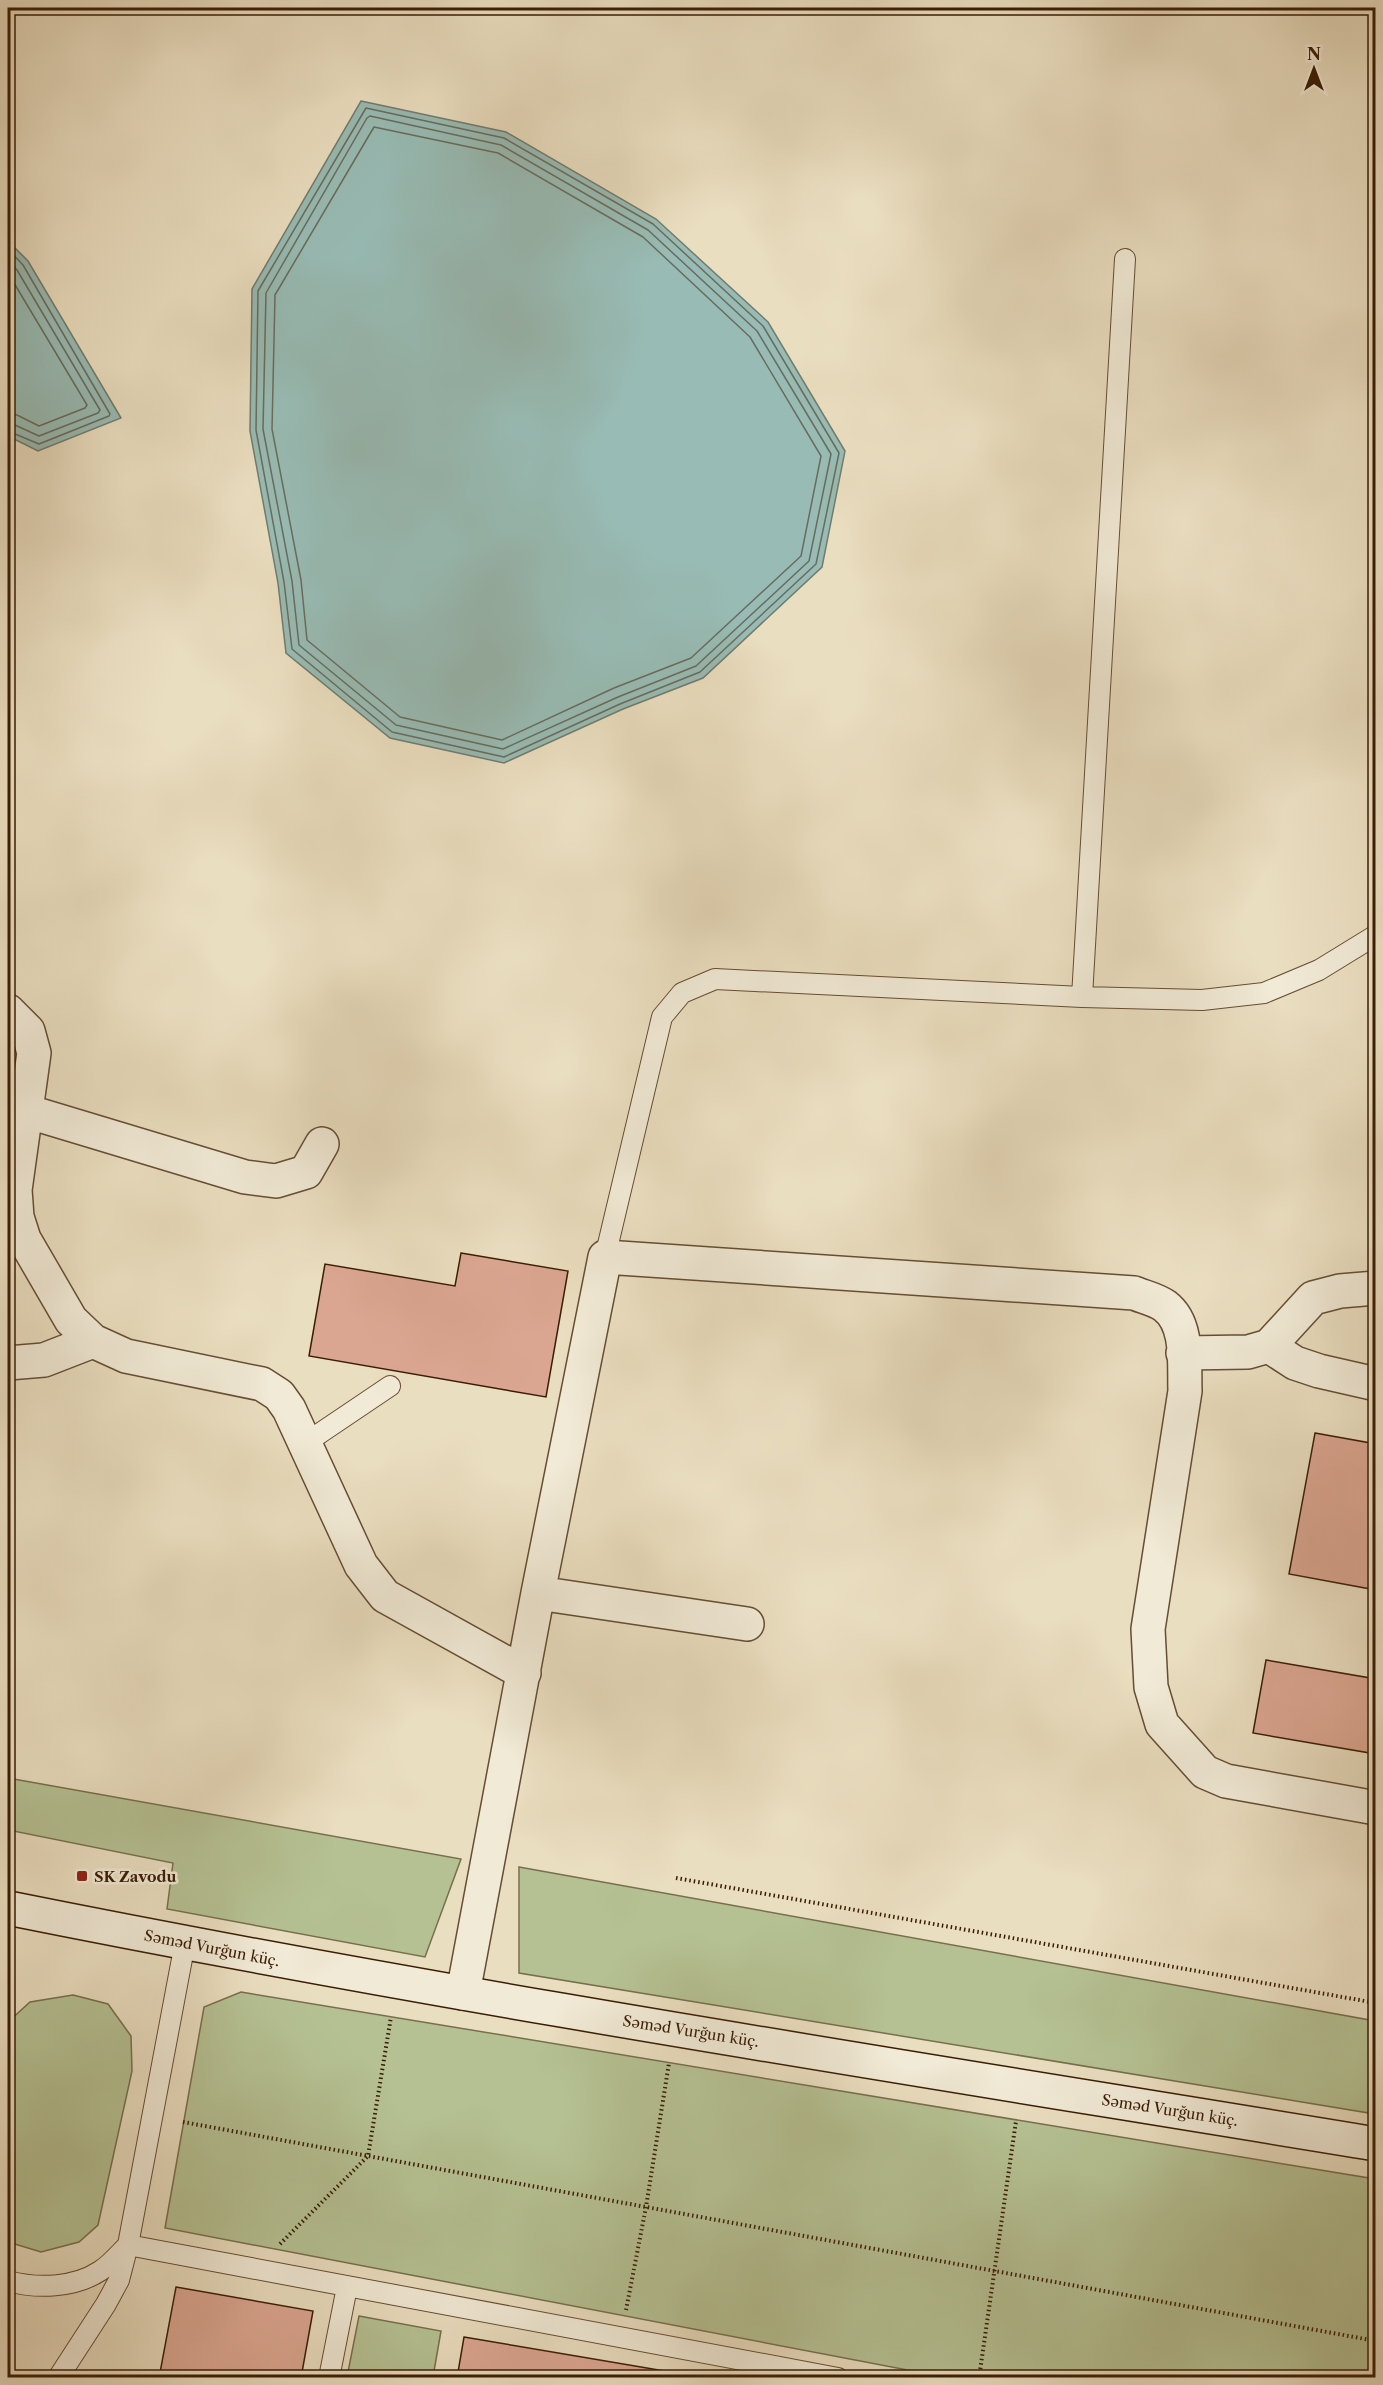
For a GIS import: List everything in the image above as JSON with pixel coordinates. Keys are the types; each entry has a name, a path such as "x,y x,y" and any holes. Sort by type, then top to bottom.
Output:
{"street":[{"path":"8,1011 28,1031 34,1053 18,1127 15,1190 17,1217 24,1239 71,1320 93,1341 126,1356 262,1384 279,1395 290,1408 304,1444 361,1565 384,1596 524,1672"},
{"path":"18,1127 245,1178 276,1181 306,1172 322,1144"},
{"path":"463,1994 538,1593 605,1257 1134,1293 1165,1306 1179,1322 1185,1391 1148,1629 1151,1687 1162,1724 1205,1772 1226,1781 1376,1808"},
{"path":"1183,1353 1248,1352 1269,1346 1313,1298 1340,1291 1376,1288"},
{"path":"8,1363 44,1360 93,1341"},
{"path":"1269,1346 1295,1363 1376,1384"},
{"path":"538,1593 747,1624"},
{"name":"Səməd Vurğun küç.","path":"8,1908 463,1994 1376,2144"}],"lane":[{"path":"1082,997 1125,259"},
{"path":"605,1257 662,1017 682,993 715,979 1082,997 1202,1000 1264,993 1319,970 1376,935"},
{"path":"304,1444 390,1386"},
{"path":"58,2378 119,2280 128,2245 185,1943"},
{"path":"8,2281 23,2285 70,2285 100,2271 128,2245"},
{"path":"128,2245 838,2378"},
{"path":"329,2378 347,2287"}],"path":[{"path":"676,1878 1376,2003"},
{"path":"274,2249 368,2156 391,2016"},
{"path":"625,2316 670,2062"},
{"path":"979,2378 1016,2120"},
{"path":"183,2122 1376,2341"}],"green space":[{"path":"8,1778 461,1859 425,1957 167,1909 173,1863 8,1830"},
{"path":"519,1867 1375,2021 1375,2114 519,1973"},
{"path":"241,1992 1375,2179 1375,2377 944,2377 165,2228 204,2007"},
{"path":"73,1995 108,2004 131,2036 132,2071 98,2225 79,2242 41,2252 8,2242 8,2022 30,2002"},
{"path":"359,2316 441,2331 433,2377 347,2377"}],"water":[{"path":"361,101 506,132 656,219 768,322 845,451 822,567 703,678 623,709 504,763 390,738 286,653 278,583 250,431 252,289"},
{"path":"8,241 28,261 121,418 38,451 8,436"}],"building":[{"path":"461,1253 568,1271 546,1397 309,1356 325,1264 455,1286"},
{"path":"1315,1433 1376,1444 1376,1590 1289,1574"},
{"path":"1266,1660 1376,1679 1376,1754 1253,1733"},
{"path":"176,2287 313,2311 301,2378 159,2378"},
{"path":"464,2337 706,2378 457,2378"}],"place":[{"name":"SK Zavodu","path":"82,1876"}]}
